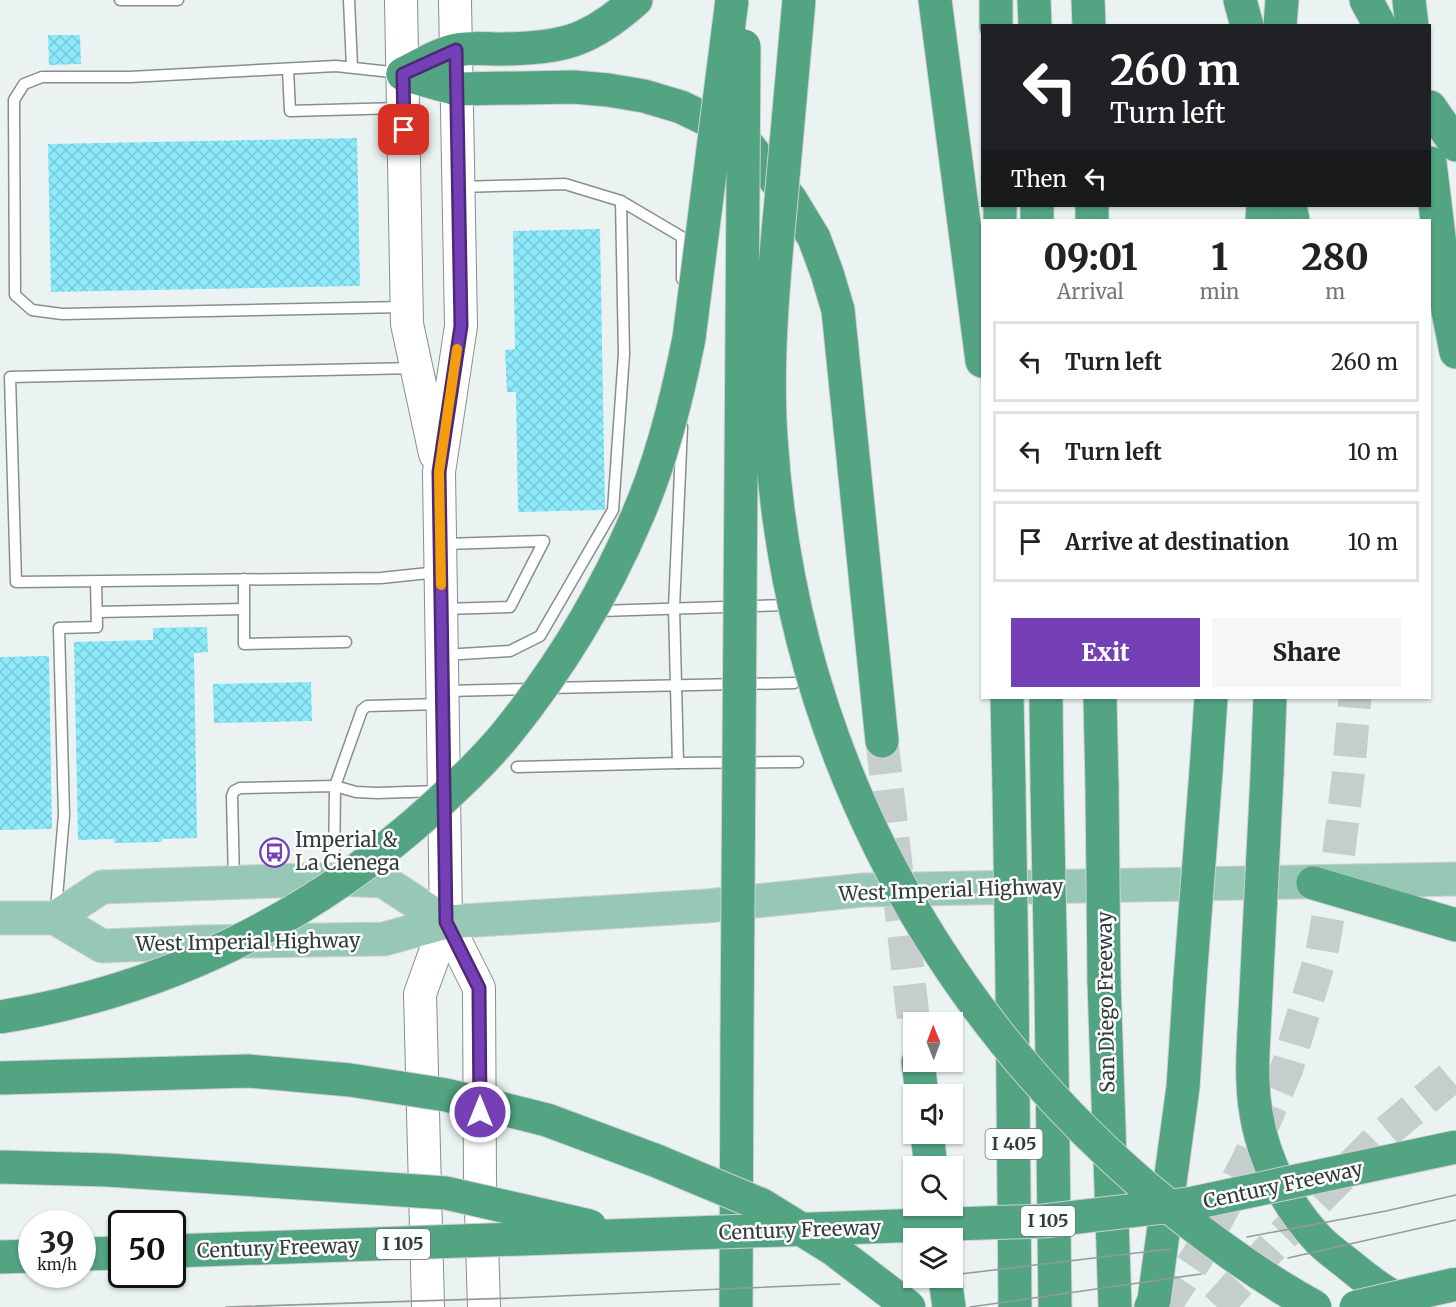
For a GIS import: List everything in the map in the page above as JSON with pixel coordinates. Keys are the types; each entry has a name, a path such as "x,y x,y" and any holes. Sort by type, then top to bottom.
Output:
{"highway":[{"path":"403,74 456,50 556,46 592,32 617,18 636,0"},
{"path":"799,0 771,326 770,434 774,482 789,582 811,674 832,740 875,839 914,913 983,1015 1049,1095 1112,1158 1176,1213 1235,1257 1315,1307"},
{"path":"935,0 981,352"},
{"path":"996,0 996,24"},
{"path":"1034,0 1035,24"},
{"path":"1088,0 1089,24"},
{"path":"1240,0 1246,24"},
{"path":"1280,24 1282,0"},
{"path":"1366,0 1379,24"},
{"path":"1409,0 1412,24"},
{"path":"0,1017 87,999 143,982 193,963 257,933 365,866 462,782 505,735 582,625 614,568 662,452 678,393 690,327 740,6"},
{"path":"736,1307 740,6"},
{"path":"403,74 457,89 574,87 644,96 681,107 714,123 747,144 791,200 814,238 838,310 882,741"},
{"path":"1431,108 1456,145"},
{"path":"1431,171 1448,311 1456,352"},
{"name":"I 405","path":"1008,699 1015,1307"},
{"path":"1046,699 1055,1307"},
{"name":"San Diego Freeway","path":"1100,699 1104,981 1115,1307"},
{"path":"1151,1307 1154,1300 1183,1087 1211,699"},
{"path":"1270,699 1254,1032 1253,1084 1259,1126 1275,1179 1293,1208 1320,1242 1360,1274 1414,1307"},
{"path":"1313,883 1456,925"},
{"path":"0,1078 248,1071 360,1081 446,1095 525,1114 657,1161 762,1205 833,1249 909,1307"},
{"name":"Century Freeway","path":"186,1251 1043,1221 1189,1204 1456,1147"},
{"path":"0,1167 108,1170 446,1192 633,1236"},
{"path":"0,1257 18,1256"},
{"path":"1356,1307 1456,1284"},
{"path":"946,1288 949,1307"}],"main road":[{"path":"401,0 407,324 439,472"},
{"path":"428,1307 420,994 446,922 439,472 461,326 455,0"},
{"path":"0,918 55,918 102,887 334,879 383,881 446,922 479,988 480,1179 484,1307"},
{"name":"West Imperial Highway","path":"55,918 102,946 384,939 446,922 707,906 864,890 1456,879"}],"lane":[{"path":"120,0 178,0"},
{"path":"349,0 352,67"},
{"path":"403,74 352,67 130,77 42,76 24,84 14,100 15,295 32,310 62,314 406,307"},
{"path":"288,69 290,111 404,108"},
{"path":"458,187 565,184 621,201 681,237 682,448 674,608 678,763"},
{"path":"442,655 510,651 540,636 613,510 624,354 621,201"},
{"path":"417,368 10,377 16,582 381,578 441,558 544,541 510,607 442,609"},
{"path":"244,579 244,644 346,642"},
{"path":"55,918 64,815 58,628 97,627 96,582"},
{"path":"600,611 788,605"},
{"path":"97,612 244,609"},
{"path":"334,879 335,786 362,710 367,706 443,698 676,684 794,683"},
{"path":"517,767 798,762"},
{"path":"234,882 232,796 234,790 335,786 356,792 377,794 445,791"}],"building":[{"path":"48,35 80,35 81,64 49,65"},
{"path":"357,138 360,286 51,292 48,144"},
{"path":"600,229 605,510 518,512 516,392 507,392 505,350 515,349 513,231"},
{"path":"207,627 208,652 194,653 197,838 162,839 162,842 114,843 114,839 78,840 74,642 153,640 153,628"},
{"path":"49,656 52,829 0,830 0,657"},
{"path":"311,682 312,721 214,723 213,684"}],"tunnel":[{"path":"1164,1307 1198,1256 1249,1158 1287,1068 1322,952 1338,859 1355,699"},
{"path":"882,741 913,1012"},
{"path":"1217,1307 1279,1239 1377,1140 1456,1073"}],"tram line":[{"path":"1247,1237 1386,1211 1456,1195"},
{"path":"1288,1258 1456,1220"},
{"path":"963,1274 1170,1249"},
{"path":"970,1307 1201,1274"},
{"path":"226,1307 840,1284"}],"slow traffic":[{"path":"441,585 439,472 457,349"}],"place":[{"name":"Imperial & La Cienega","path":"274,852"}],"route":[{"path":"404,130 403,74 456,50 461,326 439,472 446,922 479,988 480,1112"}]}
